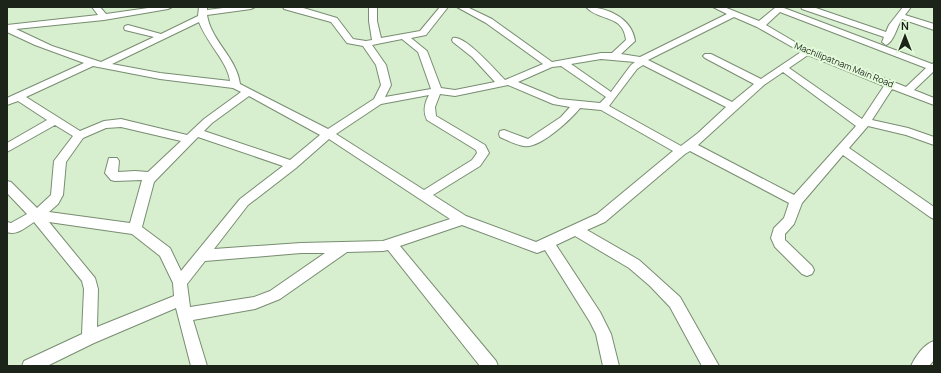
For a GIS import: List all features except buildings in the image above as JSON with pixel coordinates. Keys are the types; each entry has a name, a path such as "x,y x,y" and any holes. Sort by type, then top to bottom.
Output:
{"street":[{"path":"96,7 104,17"},
{"path":"168,7 134,10 104,17 7,28 20,36 53,50 92,63 160,76 235,85 328,134 462,220 537,248 601,218 761,83 808,51"},
{"path":"102,65 163,37 202,13 251,7"},
{"path":"287,7 334,20 350,41 366,44 423,33 444,7"},
{"path":"372,7 377,42"},
{"path":"461,7 489,21 522,43 550,65"},
{"path":"590,7 619,19 630,34 630,41 614,56"},
{"name":"Machilipatnam Main Road","path":"717,7 760,26 797,47 934,102"},
{"path":"805,7 889,36"},
{"path":"884,49 893,26 907,7"},
{"path":"760,26 780,8 934,67 907,91"},
{"path":"202,13 209,37 234,74 235,85"},
{"path":"603,107 634,67 641,61 734,14"},
{"path":"900,16 934,27"},
{"path":"128,28 163,37"},
{"path":"404,36 422,51 437,91"},
{"path":"456,40 475,55 505,83 557,102 603,107 796,201"},
{"path":"366,44 382,65 386,85 378,101"},
{"path":"180,283 244,202 292,165 328,134 378,101 437,91 454,93 505,83 550,65 601,56 614,56 641,61 733,107"},
{"path":"708,56 761,83"},
{"path":"563,62 612,96"},
{"path":"7,102 92,63"},
{"path":"783,68 864,124 908,132 934,142"},
{"path":"807,270 780,243 778,238 779,232 790,220 794,212 796,201 864,124 890,84"},
{"path":"423,196 476,163 483,153 478,145 431,118 428,111 429,105 437,91"},
{"path":"135,229 148,180 191,136 224,108 248,92"},
{"path":"19,97 79,135"},
{"path":"504,134 525,143 531,142 565,119 577,104"},
{"path":"7,148 55,120"},
{"path":"7,227 12,229 36,215 54,201 57,195 60,161 79,135 104,125 121,123 191,136 292,165"},
{"path":"842,148 934,214"},
{"path":"113,161 111,173 115,177 135,175 151,177"},
{"path":"7,185 36,215 88,278 91,289 89,338"},
{"path":"36,215 135,229 165,252 180,283 185,315 199,366"},
{"path":"202,256 301,248 383,246 462,220"},
{"path":"575,230 634,264 655,282 675,302 711,366"},
{"path":"548,243 595,317 603,334 611,366"},
{"path":"391,244 490,366"},
{"path":"185,315 255,303 275,296 344,247"},
{"path":"30,366 89,338 182,300"},
{"path":"919,366 934,348"}]}
